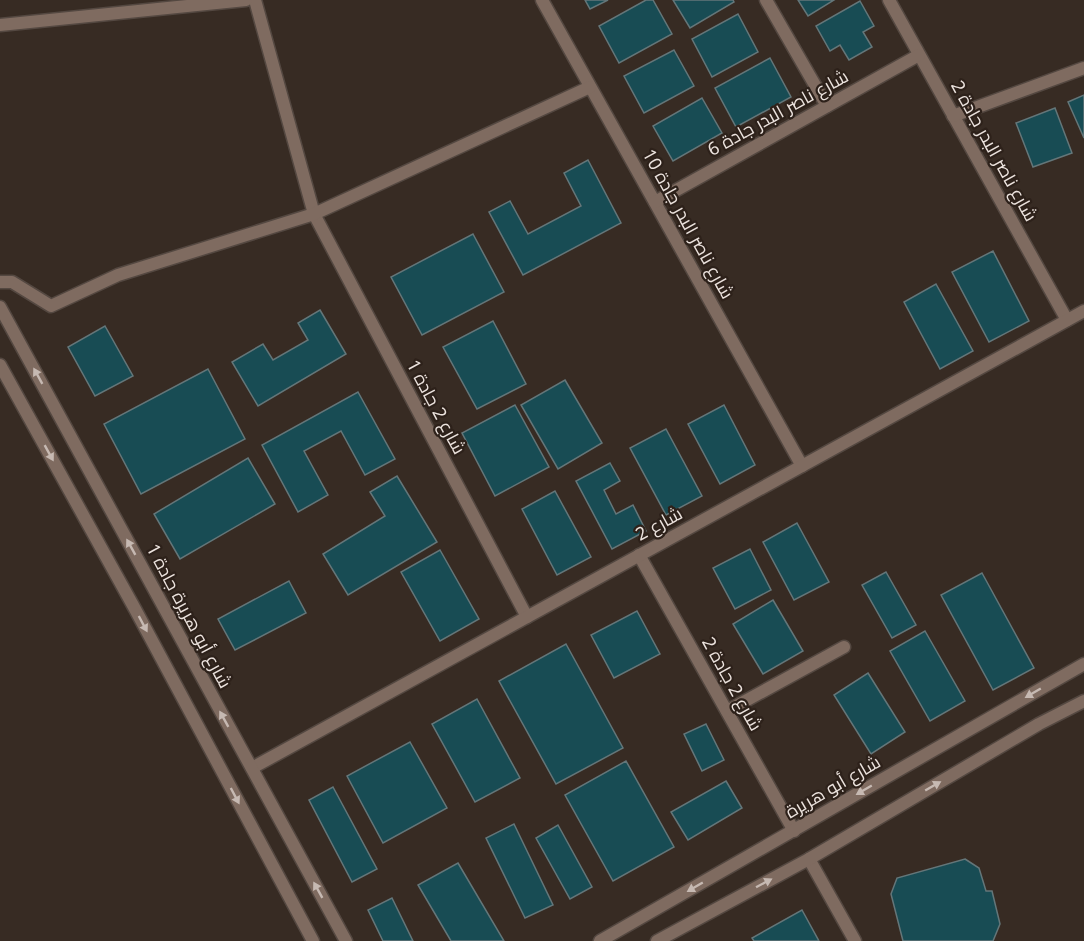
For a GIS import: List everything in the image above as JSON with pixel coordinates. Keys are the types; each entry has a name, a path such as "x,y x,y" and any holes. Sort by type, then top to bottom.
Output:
{"street":[{"path":"0,25 246,0"},
{"name":"شارع 2 جادة 1","path":"255,0 314,214 527,617"},
{"name":"شارع ناصر البدر جادة 10","path":"542,0 802,466"},
{"path":"766,0 827,106"},
{"name":"شارع ناصر البدر جادة 2","path":"889,0 1067,320"},
{"name":"شارع ناصر البدر جادة 6","path":"655,202 919,55"},
{"path":"953,116 1084,68"},
{"path":"0,282 12,282 51,306 118,275 314,214 590,87"},
{"name":"شارع أبو هريرة جادة 1","path":"0,308 346,941"},
{"name":"شارع 2","path":"252,768 1084,311"},
{"path":"1,368 314,941"},
{"name":"شارع 2 جادة 2","path":"639,555 794,831"},
{"path":"727,711 844,647"},
{"name":"شارع أبو هريرة","path":"600,941 1084,664"},
{"path":"657,941 809,859 1039,724 1084,701"},
{"path":"809,859 855,941"}],"building":[{"path":"585,0 608,0 590,9"},
{"path":"646,0 653,0 672,34 619,63 599,26"},
{"path":"673,0 733,0 734,2 690,28"},
{"path":"798,0 834,0 808,16"},
{"path":"860,1 874,26 863,32 872,47 849,60 840,45 830,51 816,26"},
{"path":"738,14 758,52 712,77 692,39"},
{"path":"674,50 694,86 644,113 624,76"},
{"path":"770,58 791,97 736,127 715,88"},
{"path":"1084,95 1084,138 1068,102"},
{"path":"702,98 722,133 673,161 653,126"},
{"path":"1055,108 1072,153 1033,167 1016,123"},
{"path":"588,160 621,223 523,275 489,212 510,201 528,234 581,206 564,173"},
{"path":"473,234 504,292 422,335 391,277"},
{"path":"993,251 1029,321 989,342 952,272"},
{"path":"936,284 973,351 940,369 904,302"},
{"path":"320,310 346,354 258,406 232,362 263,344 273,360 308,340 298,323"},
{"path":"493,321 526,384 477,409 443,347"},
{"path":"105,326 133,376 95,396 68,347"},
{"path":"208,369 245,439 141,494 104,424"},
{"path":"565,380 602,443 558,469 521,405"},
{"path":"358,392 395,459 365,475 341,431 304,451 328,495 298,512 262,445"},
{"path":"515,405 549,467 495,496 462,433"},
{"path":"724,405 755,465 720,484 688,424"},
{"path":"666,429 702,496 666,515 630,448"},
{"path":"248,458 275,504 180,559 154,514"},
{"path":"610,463 620,481 604,490 616,514 633,505 646,531 612,549 576,481"},
{"path":"397,476 437,542 348,595 323,554 385,516 370,492"},
{"path":"555,491 591,557 557,575 522,509"},
{"path":"797,523 829,582 794,600 763,542"},
{"path":"750,549 771,590 735,609 713,568"},
{"path":"440,550 479,619 440,641 401,572"},
{"path":"886,572 916,625 892,638 862,585"},
{"path":"982,573 1034,668 993,690 941,595"},
{"path":"289,581 306,613 235,650 218,619"},
{"path":"773,600 803,651 763,674 733,624"},
{"path":"637,611 660,654 614,678 591,635"},
{"path":"925,631 965,701 930,721 890,651"},
{"path":"566,644 623,748 556,784 499,681"},
{"path":"868,673 905,732 871,754 834,695"},
{"path":"477,699 520,778 475,802 432,724"},
{"path":"706,724 724,760 702,771 684,734"},
{"path":"410,742 447,808 383,843 347,776"},
{"path":"626,761 674,847 613,881 565,795"},
{"path":"726,781 742,808 688,840 671,812"},
{"path":"333,787 377,869 352,882 309,800"},
{"path":"514,824 553,905 525,918 486,838"},
{"path":"558,825 592,887 570,899 536,838"},
{"path":"965,859 979,868 986,891 992,891 1000,924 993,941 903,941 891,894 897,878"},
{"path":"458,863 504,941 451,941 418,885"},
{"path":"392,898 413,941 383,941 368,910"},
{"path":"802,910 819,941 754,941 752,938"}]}
